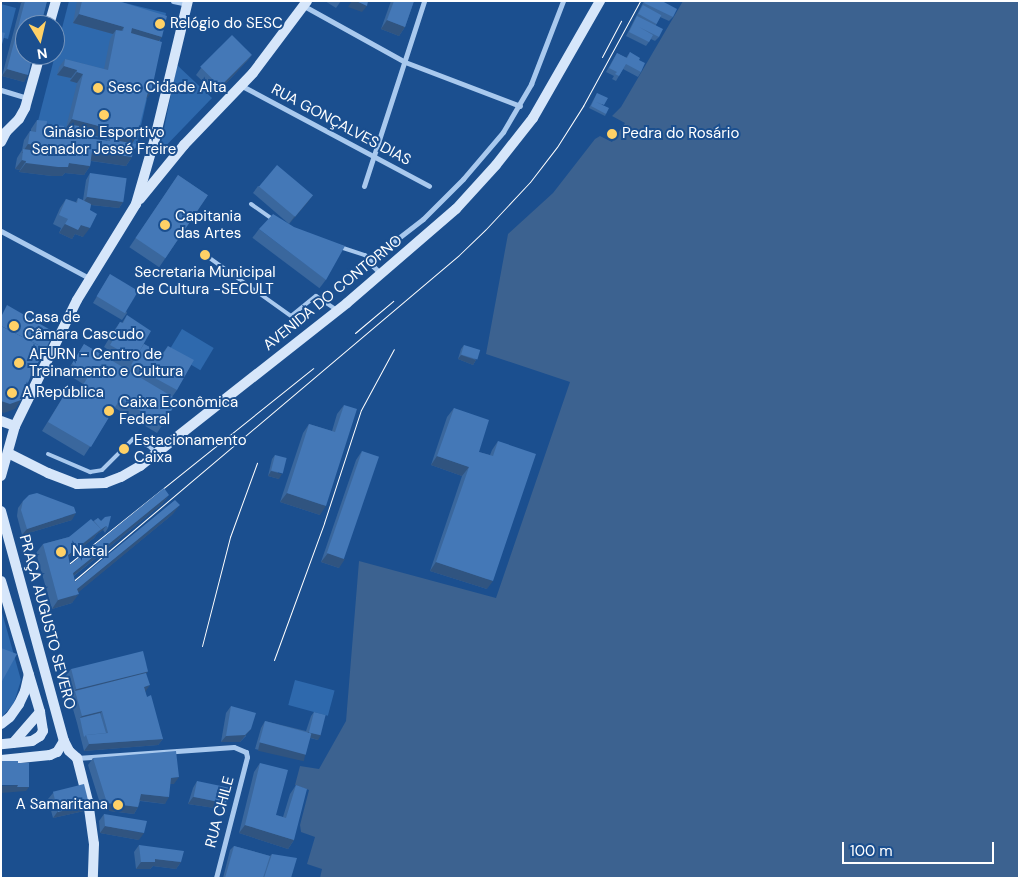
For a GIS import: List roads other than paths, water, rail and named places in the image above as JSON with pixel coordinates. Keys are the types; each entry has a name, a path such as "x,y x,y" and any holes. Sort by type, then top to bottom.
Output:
{"main road":[{"path":"52,15 56,1"},
{"name":"AVENIDA DO CONTORNO","path":"4,454 67,481 85,484 105,483 121,478 156,453 337,310 456,209 496,165 533,118 600,1"},
{"path":"136,204 155,138 188,3"},
{"path":"1,476 4,454 15,426 89,278 136,204 184,145 242,86 305,4"},
{"path":"1,142 6,132 19,119 28,98 37,65"},
{"path":"1,420 15,426"},
{"name":"PRAÇA AUGUSTO SEVERO","path":"1,511 64,741 69,751 77,758"},
{"name":"PRAÇA AUGUSTO SEVERO","path":"1,580 40,712 43,731 40,736 32,741 1,744"},
{"path":"1,600 10,609"},
{"name":"PRAÇA AUGUSTO SEVERO","path":"1,724 10,717 19,704 25,691 29,674"},
{"path":"13,742 40,712"},
{"path":"1,760 50,755 57,752 64,741"},
{"path":"77,758 92,822 93,878"}],"street":[{"path":"173,1 188,3"},
{"path":"364,186 424,1"},
{"path":"381,274 371,261 377,253 423,219 463,179 503,132 520,106 531,84 562,1"},
{"path":"305,4 405,62 520,106"},
{"name":"RUA GONÇALVES DIAS","path":"242,86 429,186"},
{"path":"1,90 28,98"},
{"path":"1,231 89,278"},
{"name":"RUA CHILE","path":"77,758 234,747 246,752 247,757 216,878"}],"lane":[{"path":"250,204 283,226"},
{"path":"333,246 356,251 371,261"},
{"path":"204,254 291,316 316,296 337,310"},
{"path":"48,454 90,472 95,472 102,470 134,439 149,446 156,453"}],"tram line":[{"path":"70,584 459,255 486,229 530,182 557,147 583,106 640,1"},
{"path":"602,57 621,21"},
{"path":"355,333 393,301"},
{"path":"274,660 324,523 361,410 394,349"},
{"path":"65,567 313,368"},
{"path":"202,646 230,537 257,463"}],"place":[{"name":"Relógio do SESC","path":"160,24"},
{"name":"Sesc Cidade Alta","path":"98,88"},
{"name":"Ginásio Esportivo Senador Jessé Freire","path":"104,115"},
{"name":"Pedra do Rosário","path":"612,134"},
{"name":"Capitania das Artes","path":"165,225"},
{"name":"Secretaria Municipal de Cultura -SECULT","path":"205,255"},
{"name":"Casa de Câmara Cascudo","path":"14,326"},
{"name":"AFURN - Centro de Treinamento e Cultura","path":"19,363"},
{"name":"A República","path":"12,393"},
{"name":"Caixa Econômica Federal","path":"109,411"},
{"name":"Estacionamento Caixa","path":"124,449"},
{"name":"Natal","path":"61,552"},
{"name":"A Samaritana","path":"118,805"}]}
